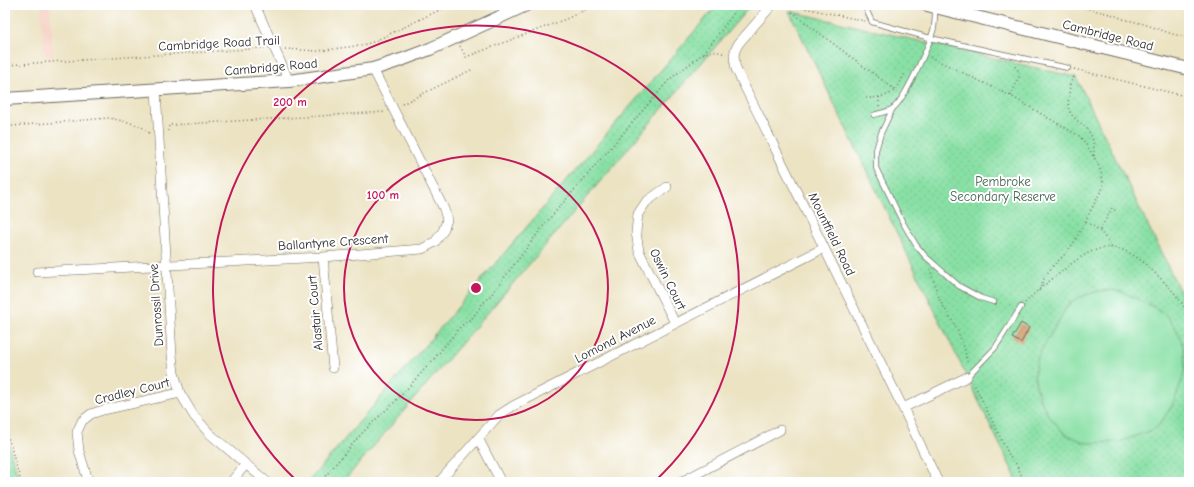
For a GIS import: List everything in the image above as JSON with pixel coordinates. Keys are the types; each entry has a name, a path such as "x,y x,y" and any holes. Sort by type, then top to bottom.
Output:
{"main road":[{"name":"Cambridge Road","path":"5,99 289,81 373,69 401,60 456,37 526,5"},
{"name":"Cambridge Road","path":"931,6 1189,69"}],"street":[{"path":"255,5 289,81"},
{"name":"Mountfield Road","path":"772,5 739,43 735,50 734,56 736,69 938,482"},
{"name":"Ballantyne Crescent","path":"37,272 323,257 422,249 435,242 443,231 447,220 444,209 373,69"},
{"name":"Dunrossil Drive","path":"156,90 174,373 180,393 194,416 210,434 267,482"},
{"name":"Oswin Court","path":"667,187 646,202 638,214 636,232 639,251 675,323"},
{"name":"Lomond Avenue","path":"439,482 498,415 824,248"},
{"name":"Alastair Court","path":"323,257 333,368"},
{"path":"903,408 967,377"},
{"name":"Cradley Court","path":"88,480 79,450 77,432 82,421 91,414 103,410 180,393"},
{"path":"681,482 780,430"},
{"path":"478,438 501,482"},
{"path":"231,482 246,464"}],"lane":[{"path":"866,5 866,9 872,22 930,38 1068,68"},
{"path":"931,6 934,27 924,54 903,95 893,108 881,133 876,150 876,168 903,223 916,245 925,256 959,286 981,298 994,302"},
{"path":"877,114 893,108"},
{"path":"967,377 995,348 1021,307"}],"path":[{"name":"Cambridge Road Trail","path":"5,65 275,48 318,51 368,44 450,5"},
{"path":"456,37 466,57 566,19 595,5"},
{"path":"320,482 363,432 393,404 434,359 461,326 473,317 544,225 670,79 704,53 732,16 736,5"},
{"path":"790,5 872,22"},
{"path":"1073,5 1114,14 1122,19 1189,38"},
{"path":"792,12 903,95"},
{"path":"704,53 715,51 726,54"},
{"path":"924,54 1011,96 1079,136 1086,143 1094,158 1103,177 1103,186 1075,241 1045,276 1039,290"},
{"path":"1011,96 1020,74 1020,71 1016,68 1015,63"},
{"path":"1068,68 1189,97"},
{"path":"400,105 473,69"},
{"path":"866,98 892,93 905,73"},
{"path":"1074,76 1069,86 1069,111 1089,132 1094,143 1094,158"},
{"path":"877,114 878,96"},
{"path":"168,134 169,125 386,111"},
{"path":"6,126 109,118 142,127 151,135"},
{"path":"1100,230 1112,208 1116,211"},
{"path":"1085,221 1100,230 1112,248"},
{"path":"1021,307 1070,264 1097,248 1112,248 1125,251 1139,258 1175,292 1186,310 1189,319"},
{"path":"5,427 21,482"}],"shaded area":[{"path":"41,5 50,5 53,56 44,56"}],"green space":[{"path":"717,5 751,5 343,482 308,482"},
{"name":"Pembroke Secondary Reserve","path":"789,11 1076,77 1189,310 1189,482 1018,482"},
{"path":"1110,290 1123,292 1158,309 1167,316 1179,334 1184,350 1185,369 1172,406 1159,425 1153,430 1119,442 1086,443 1065,434 1049,416 1039,397 1034,375 1038,356 1068,305 1078,298 1095,292"},
{"path":"5,434 20,482 5,482"}],"building":[{"path":"1021,323 1029,328 1021,343 1012,338"}]}
